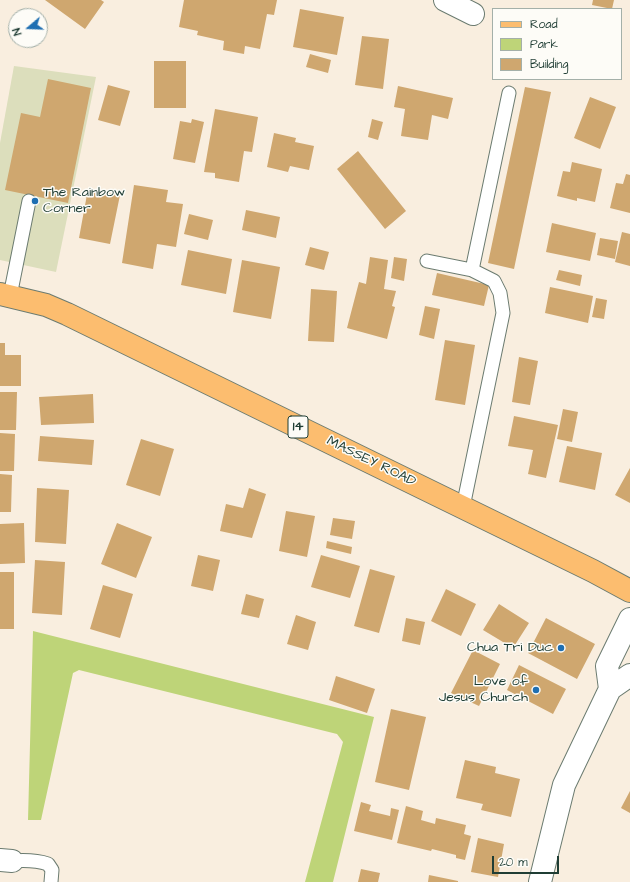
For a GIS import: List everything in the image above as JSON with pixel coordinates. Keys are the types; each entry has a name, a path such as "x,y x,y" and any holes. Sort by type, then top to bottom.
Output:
{"main road":[{"name":"MASSEY ROAD","path":"5,295 46,305 66,314 463,507 593,571 630,591"}],"street":[{"path":"445,0 473,14"},
{"path":"610,689 607,666 630,618"},
{"path":"540,882 564,785 610,689 630,675"}],"lane":[{"path":"472,270 508,94"},
{"path":"5,295 29,201"},
{"path":"427,261 472,270 494,281 500,293 503,314 463,507"},
{"path":"6,860 26,860 48,864 52,870 51,882"}],"shaded area":[{"name":"The Rainbow Corner","path":"14,66 96,77 56,272 0,260 0,143"}],"green space":[{"path":"33,631 374,717 333,882 305,882 343,742 337,734 79,670 73,673 41,820 28,820"}],"building":[{"path":"45,0 101,0 104,2 85,29"},
{"path":"184,0 277,0 274,15 267,14 260,49 245,46 244,54 223,50 224,41 197,35 198,31 179,27"},
{"path":"593,0 614,0 612,8 592,5"},
{"path":"300,9 344,17 337,55 293,47"},
{"path":"362,36 389,39 383,89 355,85"},
{"path":"310,54 331,60 328,73 306,67"},
{"path":"154,61 186,61 186,108 154,108"},
{"path":"48,79 91,88 68,203 5,190 21,113 40,117"},
{"path":"108,85 130,91 120,126 98,120"},
{"path":"398,86 453,98 448,119 432,115 428,140 401,136 405,109 394,107"},
{"path":"525,87 551,92 514,269 488,263"},
{"path":"590,97 616,107 600,149 574,138"},
{"path":"215,109 258,117 252,152 244,151 239,182 215,178 215,173 204,172"},
{"path":"192,119 204,122 195,163 173,159 180,121 191,123"},
{"path":"372,119 383,122 378,140 368,137"},
{"path":"274,133 296,138 295,142 314,146 309,170 290,166 288,172 267,167"},
{"path":"358,151 406,211 385,229 337,169"},
{"path":"572,162 602,169 595,202 577,198 577,201 557,196 563,171 570,172"},
{"path":"626,174 630,175 630,213 610,208 616,183 623,184"},
{"path":"134,185 168,190 166,202 183,204 176,247 157,244 153,269 122,263"},
{"path":"88,189 120,195 110,244 79,238"},
{"path":"246,210 280,217 276,238 242,230"},
{"path":"189,214 213,220 208,240 184,234"},
{"path":"552,223 596,233 590,261 546,252"},
{"path":"622,232 630,234 630,266 615,262"},
{"path":"600,238 618,241 615,259 597,255"},
{"path":"310,247 329,252 324,270 305,265"},
{"path":"188,250 232,259 226,294 181,285"},
{"path":"370,257 388,260 384,289 396,291 392,306 395,307 387,339 347,328 359,282 366,284"},
{"path":"394,257 407,259 404,281 391,278"},
{"path":"242,260 280,267 271,319 233,312"},
{"path":"559,270 582,275 580,286 556,280"},
{"path":"437,273 489,285 484,306 432,295"},
{"path":"550,287 593,296 588,323 545,313"},
{"path":"311,289 337,291 334,342 308,341"},
{"path":"596,298 607,300 604,319 592,317"},
{"path":"425,306 440,309 434,339 419,335"},
{"path":"445,340 475,345 465,405 435,400"},
{"path":"0,343 5,343 5,355 21,355 21,386 0,386"},
{"path":"519,357 538,361 530,405 512,402"},
{"path":"0,392 17,392 16,430 0,430"},
{"path":"93,394 94,423 41,425 39,397"},
{"path":"563,409 578,412 572,442 557,439"},
{"path":"514,416 558,425 546,478 528,474 533,450 508,446"},
{"path":"0,433 15,434 14,471 0,471"},
{"path":"40,436 94,440 92,465 38,461"},
{"path":"141,439 174,449 160,496 126,485"},
{"path":"567,446 602,453 595,490 559,482"},
{"path":"630,468 630,503 615,495"},
{"path":"0,474 12,475 11,512 0,512"},
{"path":"37,488 69,490 66,544 35,542"},
{"path":"249,488 266,494 252,538 220,531 226,504 243,508"},
{"path":"286,511 315,516 307,557 279,551"},
{"path":"333,518 355,521 352,539 330,535"},
{"path":"24,523 25,563 0,564 0,524"},
{"path":"117,523 152,537 136,578 101,564"},
{"path":"327,541 352,547 351,554 326,548"},
{"path":"198,555 220,560 213,591 191,586"},
{"path":"321,555 360,566 350,598 311,587"},
{"path":"35,560 65,562 62,615 32,613"},
{"path":"370,569 395,576 379,633 354,626"},
{"path":"0,572 14,572 14,629 0,629"},
{"path":"103,585 133,594 120,638 90,629"},
{"path":"446,589 476,604 461,636 431,621"},
{"path":"246,594 264,599 259,618 241,614"},
{"path":"499,604 529,623 513,648 483,630"},
{"path":"296,615 316,622 308,650 287,644"},
{"path":"406,618 425,622 420,645 402,641"},
{"name":"Chua Tri Duc","path":"546,618 595,644 577,679 528,653"},
{"path":"473,650 500,664 479,706 451,693"},
{"name":"Love of Jesus Church","path":"519,665 566,689 553,714 507,690"},
{"path":"336,676 375,689 367,713 329,700"},
{"path":"391,709 426,717 409,790 375,782"},
{"path":"465,760 496,767 495,773 520,779 511,817 481,810 483,804 456,798"},
{"path":"630,791 630,813 621,808"},
{"path":"361,802 371,805 369,811 390,816 391,808 399,810 392,840 354,831"},
{"path":"406,806 423,811 421,820 435,824 436,818 466,825 464,834 471,836 465,860 456,858 456,855 432,849 431,851 397,843"},
{"path":"478,838 504,844 498,877 471,872"},
{"path":"361,869 380,873 378,882 358,882"},
{"path":"429,875 458,881 458,882 428,882"}],"place":[{"name":"The Rainbow Corner","path":"35,201"},
{"name":"Chua Tri Duc","path":"561,648"},
{"name":"Love of Jesus Church","path":"536,690"}]}
